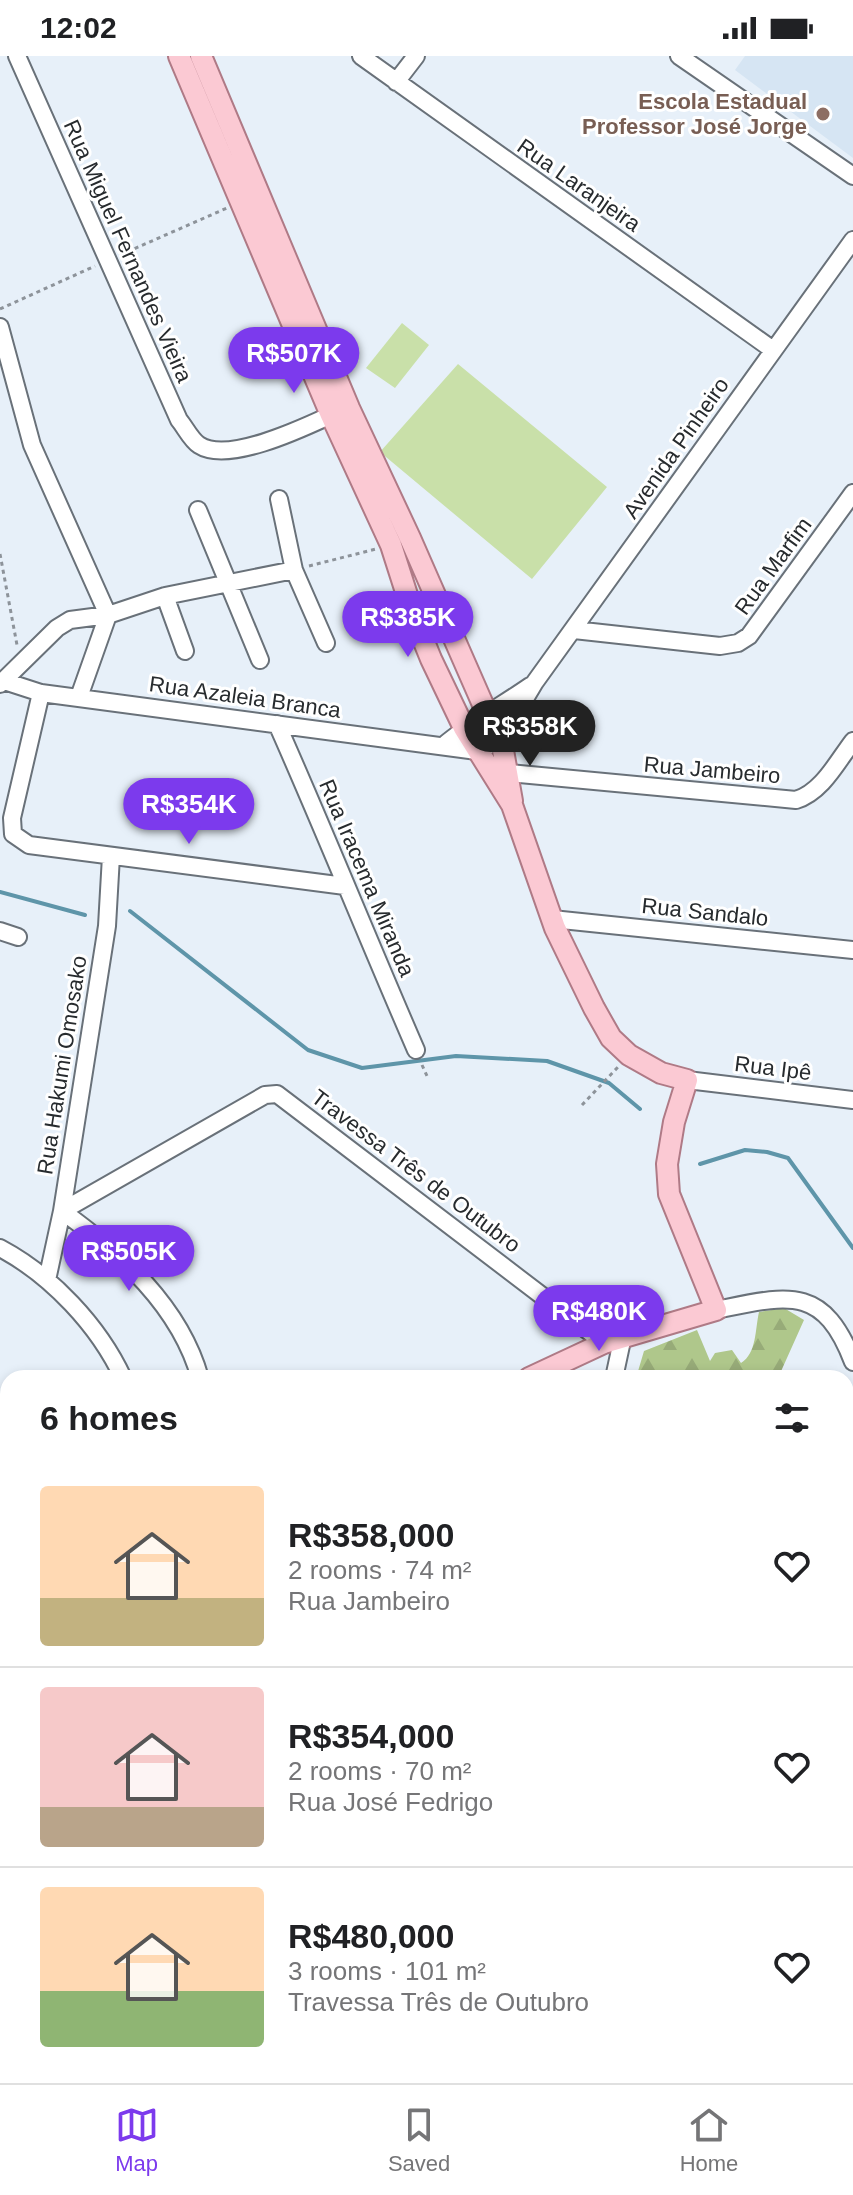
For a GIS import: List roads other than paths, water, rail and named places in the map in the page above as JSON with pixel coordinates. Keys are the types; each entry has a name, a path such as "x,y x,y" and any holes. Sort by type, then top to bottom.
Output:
{"main road":[{"path":"179,56 331,415 391,545 414,617 464,728 477,751 501,775"},
{"path":"201,56 349,408 501,739 501,775 552,919 587,995 611,1038 629,1055 641,1064 687,1080 674,1122 667,1164 669,1194 716,1310 614,1340 547,1370"}],"street":[{"name":"Rua Miguel Fernandes Vieira","path":"17,56 179,420 199,445 217,450 235,449 278,439 331,415"},
{"name":"Rua Laranjeira","path":"361,56 773,350"},
{"path":"396,82 416,56"},
{"path":"679,56 853,176"},
{"name":"Avenida Pinheiro","path":"501,739 535,682 853,240"},
{"path":"0,327 32,445 108,615 79,697"},
{"path":"307,426 313,417 315,403 313,371"},
{"name":"Rua Marfim","path":"574,630 720,646 738,643 749,636 853,493"},
{"path":"279,499 294,570 326,643"},
{"path":"198,510 260,660"},
{"path":"2,682 63,624 108,615 165,596 294,570"},
{"path":"165,596 185,651"},
{"name":"Rua Azaleia Branca","path":"2,682 41,693 477,751"},
{"name":"Avenida Pinheiro","path":"464,728 488,716 535,682"},
{"path":"41,693 12,818 13,834 29,845 345,886"},
{"name":"Rua Iracema Miranda","path":"277,724 416,1050"},
{"path":"443,746 464,728"},
{"path":"477,751 501,739"},
{"name":"Rua Jambeiro","path":"501,775 796,800 807,796 818,786 853,741"},
{"name":"Rua Hakumi Omosako","path":"47,1280 62,1211 107,926 111,856"},
{"name":"Rua Sandalo","path":"552,919 853,950"},
{"path":"0,931 18,937"},
{"name":"Rua Ipê","path":"687,1080 853,1100"},
{"name":"Travessa Três de Outubro","path":"62,1211 265,1095 277,1094 614,1340"},
{"path":"62,1211 130,1265 150,1287 171,1317 197,1370"},
{"path":"2,1250 47,1280 92,1329 118,1370"},
{"path":"716,1310 760,1301 791,1298 804,1301 822,1310 847,1347 853,1362"},
{"path":"614,1340 614,1370"}],"waterway":[{"path":"0,892 85,915"},
{"path":"130,911 308,1050 362,1068 456,1056 547,1061 609,1083 640,1109"},
{"path":"700,1164 745,1150 788,1158 853,1248"}],"place":[{"name":"Escola Estadual Professor José Jorge","path":"823,114"}]}
